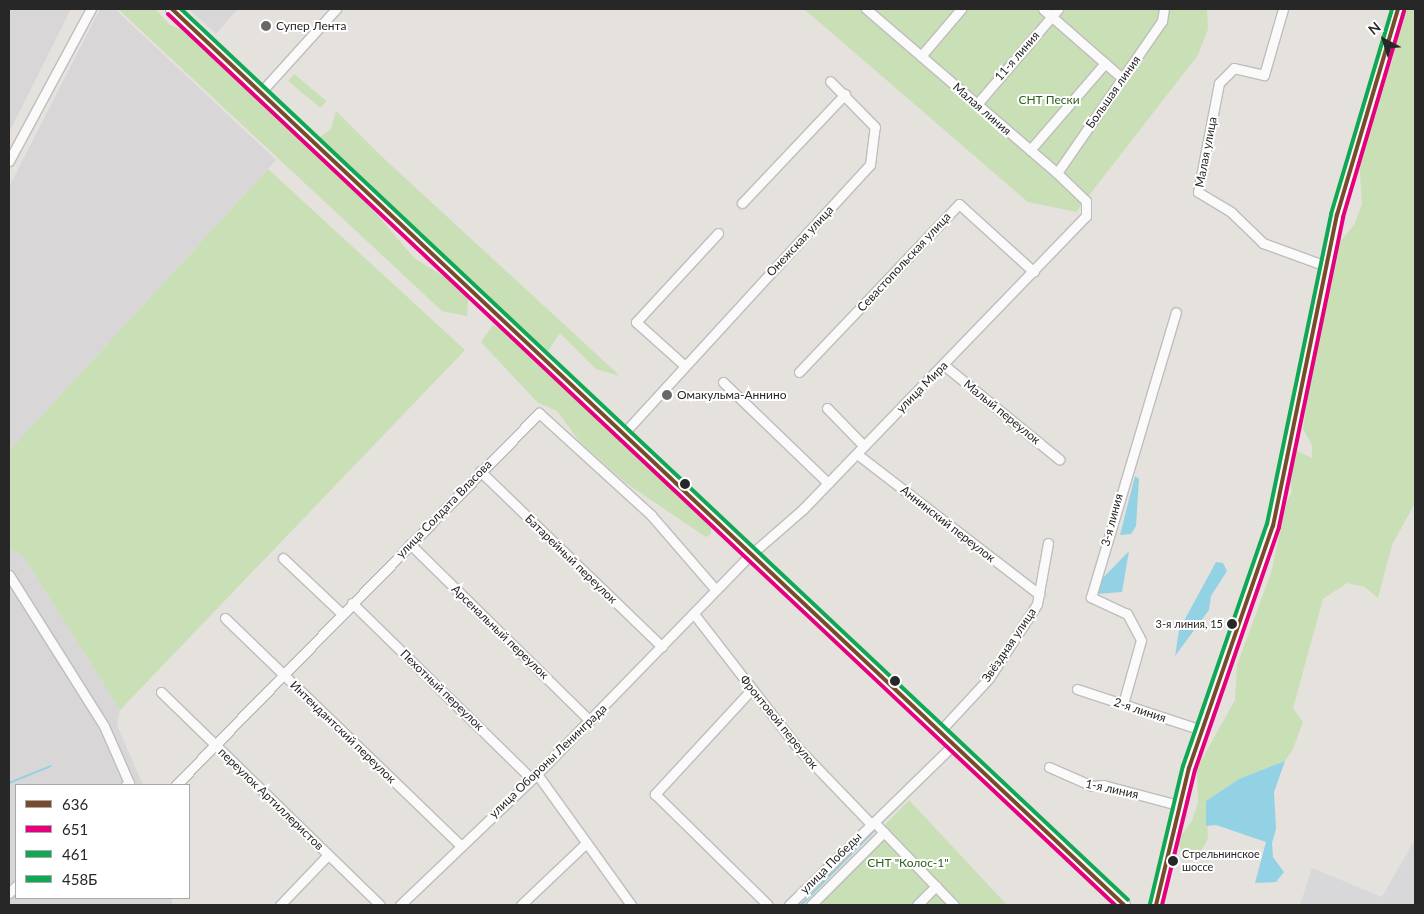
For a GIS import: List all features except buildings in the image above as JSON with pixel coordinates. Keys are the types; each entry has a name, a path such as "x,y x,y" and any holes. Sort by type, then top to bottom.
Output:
{"main road":[{"path":"172,9 1124,905"},
{"path":"1156,905 1178,805 1273,526 1326,266 1398,9"}],"street":[{"path":"9,161 91,9"},
{"path":"261,92 336,9"},
{"name":"Малая линия","path":"866,9 1057,173 1086,201 1086,216"},
{"path":"921,56 961,9"},
{"path":"1043,9 1122,78"},
{"name":"11-я линия","path":"977,104 1058,9"},
{"name":"Большая линия","path":"1057,173 1162,21 1164,9"},
{"name":"Малая улица","path":"1283,9 1264,75 1234,68 1219,84 1198,192 1231,212 1263,243 1326,266"},
{"path":"1030,150 1105,63"},
{"name":"Онежская улица","path":"624,433 870,165 874,126 845,94 830,81"},
{"path":"742,203 845,94"},
{"name":"Севастопольская улица","path":"799,372 959,204 1034,272"},
{"name":"улица Мира","path":"715,589 750,551 828,483 857,454 1086,216"},
{"path":"685,366 636,322 718,233"},
{"name":"3-я линия","path":"1123,704 1141,640 1127,614 1091,597 1176,312"},
{"name":"Малый переулок","path":"944,365 1059,460"},
{"path":"723,382 828,483"},
{"path":"827,408 864,446"},
{"name":"улица Солдата Власова","path":"177,784 216,746 480,471 539,413 546,416 651,515 715,589"},
{"name":"Аннинский переулок","path":"857,454 1039,594"},
{"name":"Батарейный переулок","path":"480,471 662,647"},
{"name":"Звёздная улица","path":"940,731 989,678 1039,594 1048,543"},
{"name":"Арсенальный переулок","path":"410,544 590,721"},
{"path":"283,558 342,614"},
{"path":"9,575 104,726 129,783 128,784"},
{"name":"улица Обороны Ленинграда","path":"400,905 590,721 694,614 715,589"},
{"name":"Пехотный переулок","path":"352,603 534,776 631,905"},
{"name":"Фронтовой переулок","path":"694,614 797,748 884,832 954,905"},
{"name":"Интендантский переулок","path":"225,618 461,846"},
{"name":"2-я линия","path":"1077,689 1202,730"},
{"path":"751,690 655,794 768,905"},
{"name":"переулок Артиллеристов","path":"161,692 380,905"},
{"name":"улица Победы","path":"789,905 954,744"},
{"name":"1-я линия","path":"1048,767 1092,786 1103,785 1178,805"},
{"path":"811,905 884,832"},
{"path":"521,905 586,843"},
{"path":"280,905 328,855"},
{"path":"916,905 936,886"}],"shaded area":[{"path":"9,9 71,9 9,133"},
{"path":"100,9 115,9 276,160 9,451 9,187"},
{"path":"189,9 238,9 216,34"},
{"path":"9,548 24,557 120,710 117,725 143,784 15,784 15,899 172,899 172,905 9,905"},
{"path":"1415,839 1415,905 1300,905 1312,868 1382,897"}],"green space":[{"path":"118,9 155,9 170,25 183,30 363,198 414,258 462,288 468,300 467,316 442,311"},
{"name":"СНТ Пески","path":"804,9 1207,9 1208,29 1198,55 1076,212 1028,202"},
{"path":"1405,9 1415,9 1415,503 1392,545 1378,598 1365,587 1347,583 1323,599 1293,708 1303,722 1293,749 1285,761 1239,779 1206,801 1208,839 1201,851 1191,853 1181,850 1177,840 1192,821 1198,803 1197,768 1235,700 1237,665 1271,573 1286,504 1292,492 1289,479 1294,458 1297,451 1312,458 1312,445 1303,429 1315,345 1338,244 1354,225 1362,204 1359,158 1393,58"},
{"path":"294,74 326,101 320,108 288,81"},
{"path":"336,111 379,154 620,376 596,369 560,333 548,351 497,304 320,137 331,129"},
{"path":"268,169 465,350 120,710 24,557 9,548 9,451"},
{"path":"493,325 509,334 711,526 711,534 706,537 626,483 580,442 557,411 537,402 481,342"},
{"name":"СНТ \"Колос-1\"","path":"909,800 1007,905 807,905"}],"water":[{"path":"1135,476 1139,479 1136,526 1131,534 1120,535"},
{"path":"1129,551 1122,592 1096,594 1098,583"},
{"path":"1216,562 1223,563 1227,571 1211,596 1209,610 1175,656 1179,630"},
{"path":"1285,761 1274,792 1276,829 1272,843 1273,857 1284,872 1276,882 1255,883 1266,842 1216,825 1206,826 1206,801 1239,779"}],"waterway":[{"path":"9,783 51,766"},
{"path":"881,823 902,803"},
{"path":"801,905 876,829"}],"transit line":[{"name":"636","path":"172,9 1124,905"},
{"name":"461","path":"181,9 1128,900"},
{"name":"458Б","path":"1150,904 1183,766 1267,524 1331,214 1392,9"},
{"name":"636","path":"1156,905 1189,768 1273,526 1337,215 1398,9"},
{"name":"651","path":"1162,905 1195,770 1279,527 1343,217 1404,11"},
{"name":"651","path":"168,14 1115,905"}],"place":[{"name":"Супер Лента","path":"266,26"},
{"name":"Омакульма-Аннино","path":"667,395"},
{"name":"3-я линия, 15","path":"1232,624"},
{"name":"Стрельнинское шоссе","path":"1173,861"}]}
